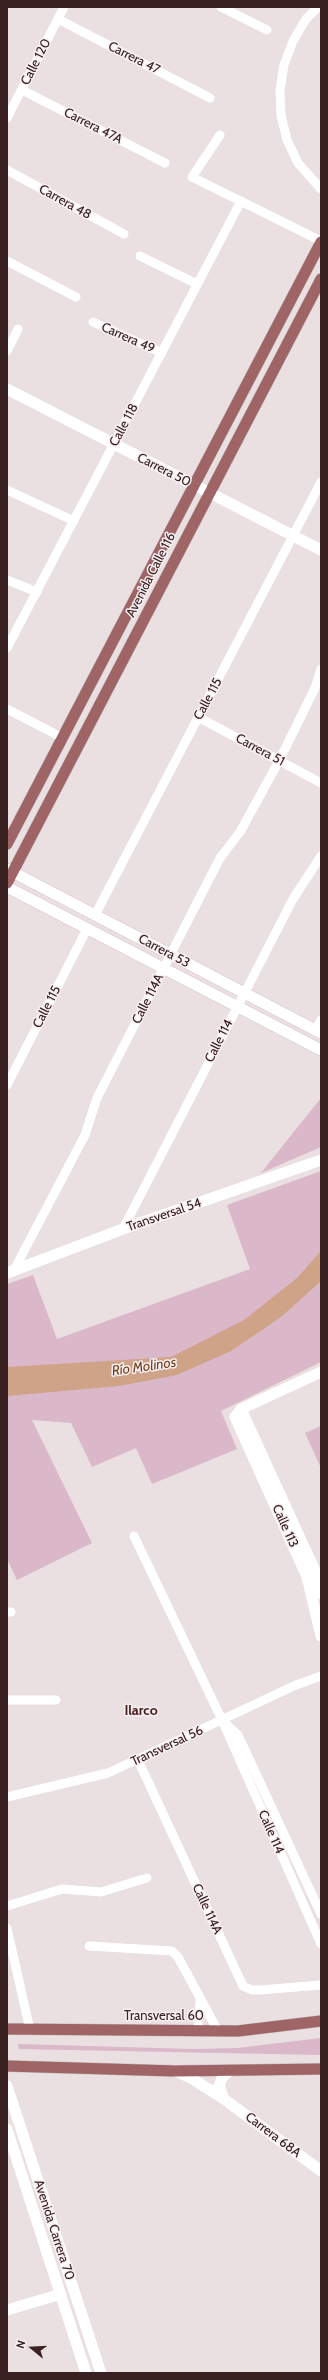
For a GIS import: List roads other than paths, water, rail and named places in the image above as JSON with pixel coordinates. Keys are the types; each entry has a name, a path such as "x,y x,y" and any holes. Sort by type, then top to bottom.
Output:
{"main road":[{"name":"Avenida Calle 116","path":"7,844 321,242"},
{"name":"Avenida Calle 116","path":"7,883 10,871 321,279"},
{"name":"Transversal 60","path":"7,2029 218,2031 262,2029 321,2021"},
{"path":"7,2066 175,2071 321,2070"}],"street":[{"name":"Calle 120","path":"7,118 64,7"},
{"path":"221,7 267,30"},
{"path":"318,7 306,20 293,41 284,65 280,90 281,115 288,140 298,163 321,189"},
{"name":"Carrera 47","path":"58,18 210,98"},
{"name":"Carrera 47A","path":"22,90 165,163"},
{"path":"220,135 192,177 321,242"},
{"name":"Carrera 48","path":"7,170 124,234"},
{"name":"Calle 118","path":"7,648 241,201"},
{"path":"140,256 197,284"},
{"path":"7,261 76,297"},
{"name":"Carrera 49","path":"93,322 162,353"},
{"path":"7,350 18,329"},
{"name":"Carrera 50","path":"7,390 321,550"},
{"name":"Calle 115","path":"95,915 321,482"},
{"path":"7,490 74,521"},
{"path":"7,580 37,592"},
{"name":"Calle 114A","path":"11,1271 85,1136 98,1098 220,858 240,832 279,761 315,688 321,669"},
{"path":"7,709 63,738"},
{"name":"Carrera 51","path":"198,718 321,783"},
{"name":"Calle 114","path":"123,1229 293,898 321,856"},
{"name":"Carrera 53","path":"10,871 318,1032"},
{"name":"Carrera 53","path":"7,887 321,1050"},
{"name":"Calle 115","path":"7,1085 87,928"},
{"path":"318,1032 321,1020"},
{"name":"Transversal 54","path":"11,1271 123,1229 321,1160"},
{"path":"241,1409 321,1372"},
{"name":"Calle 113","path":"241,1409 235,1417 236,1421 321,1594"},
{"name":"Calle 113","path":"241,1409 311,1575 321,1636"},
{"name":"Calle 114","path":"134,1536 222,1720 321,1944"},
{"name":"Transversal 56","path":"7,1797 93,1778 138,1760 222,1720 321,1676"},
{"path":"7,1700 56,1700"},
{"name":"Calle 114","path":"222,1720 238,1735 321,1914"},
{"name":"Calle 114A","path":"138,1760 243,1986 252,1990 260,1990 321,1985"},
{"path":"7,1906 62,1889 101,1892 147,1878"},
{"path":"7,1928 30,2030"},
{"path":"89,1946 168,1950 178,1957 200,2001 218,2031"},
{"path":"198,2030 200,2001"},
{"name":"Carrera 68A","path":"175,2071 191,2078 224,2099 321,2171"},
{"path":"224,2099 219,2086 222,2078 229,2071"},
{"name":"Avenida Carrera 70","path":"7,2086 101,2373"},
{"name":"Avenida Carrera 70","path":"7,2129 86,2373"},
{"path":"43,2239 56,2235"},
{"path":"7,2310 62,2298 77,2299"}],"water":[{"name":"Río Molinos","path":"321,1251 320,1282 281,1317 231,1351 177,1375 119,1386 7,1396 7,1367 171,1357 244,1320 297,1278"}],"district":[{"name":"Ilarco","path":"141,1711"}]}
